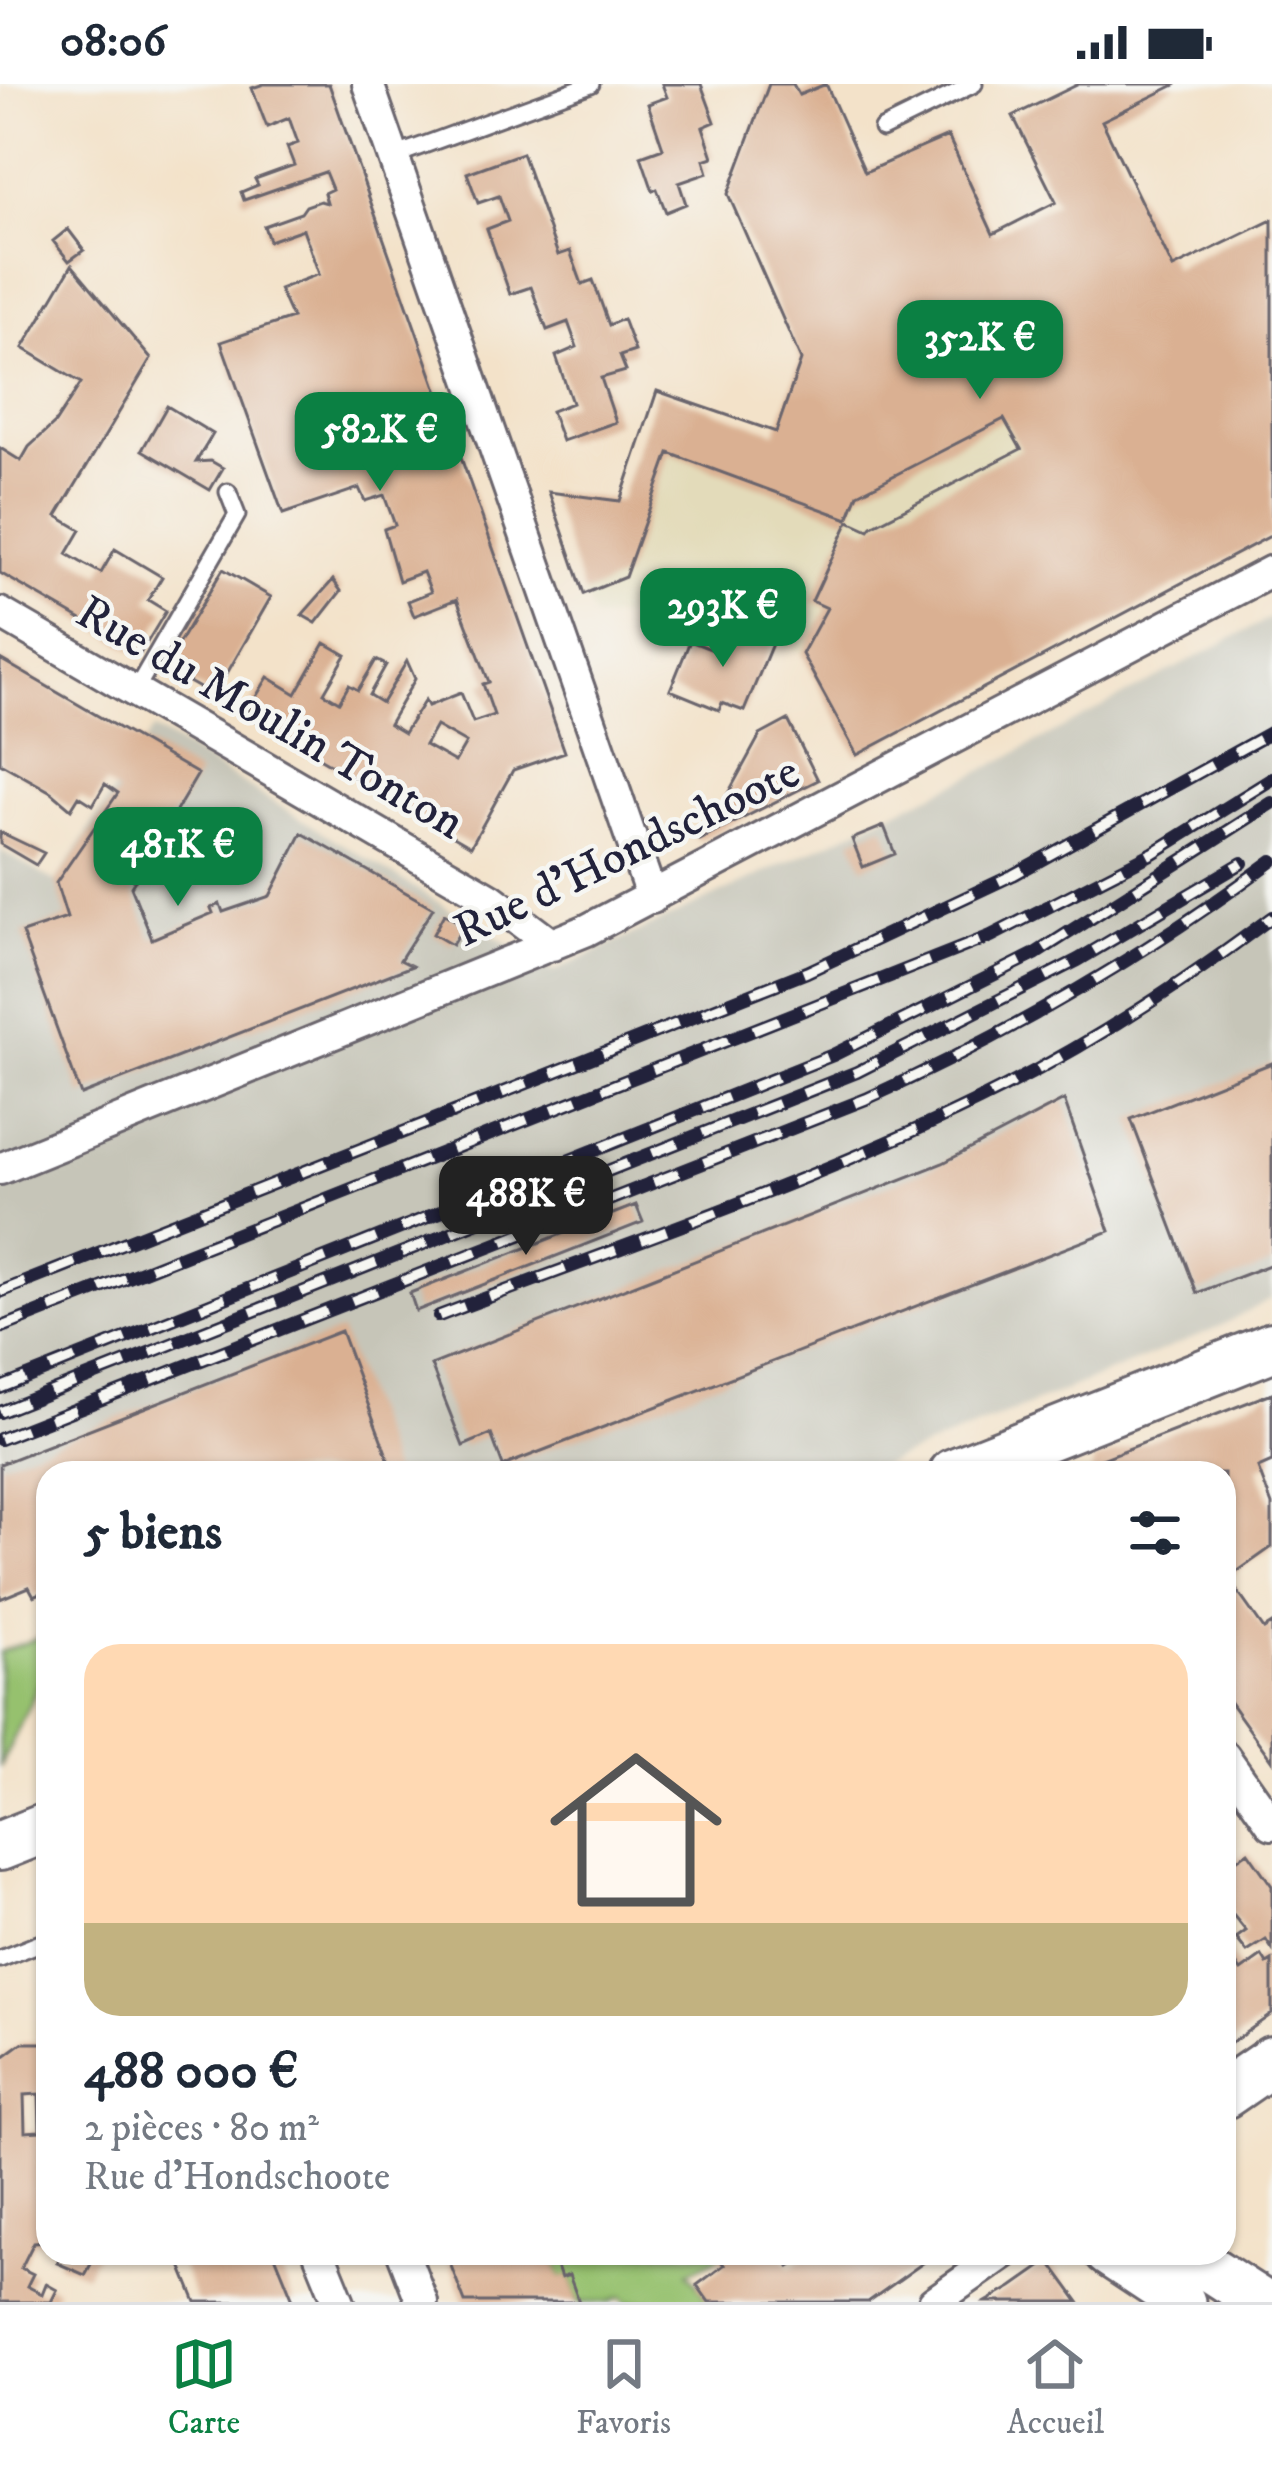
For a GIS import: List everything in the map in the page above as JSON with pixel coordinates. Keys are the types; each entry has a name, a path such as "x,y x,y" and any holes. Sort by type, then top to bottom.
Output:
{"main road":[{"path":"1023,1461 1272,1347"},
{"path":"0,1846 36,1832"},
{"path":"1236,2086 1272,2061"},
{"path":"1126,2265 1182,2302"},
{"path":"1204,2265 1261,2302"}],"street":[{"path":"368,84 652,898"},
{"name":"Rue d'Hondschoote","path":"0,1168 552,945 652,898 1272,571"},
{"name":"Rue du Moulin Tonton","path":"0,613 491,898 552,945"},
{"path":"1236,1773 1272,1824"},
{"path":"324,2265 338,2302"},
{"path":"408,2265 422,2302"},
{"path":"934,2302 987,2265"}],"lane":[{"path":"394,156 591,84"},
{"path":"882,129 974,84"},
{"path":"135,692 237,515 228,492"},
{"path":"0,1958 36,1944"}],"shaded area":[{"path":"657,391 776,432 1102,410 872,526 803,652 706,612 594,619 584,594 609,583 600,560"},
{"path":"1272,617 1272,1298 1211,1331 891,1461 36,1461 36,1595 28,1587 0,1599 0,850 56,882 153,729 553,972 984,770"}],"green space":[{"path":"36,1638 36,1690 0,1767 0,1652"},
{"path":"556,2265 704,2265 688,2272 709,2302 627,2302 622,2297 579,2302 569,2276 561,2278"}],"building":[{"path":"329,84 565,752 513,770 471,846 245,715 268,677 296,694 325,643 346,655 324,693 339,702 349,685 358,690 376,660 386,665 369,695 382,703 407,661 415,679 389,724 404,733 425,700 428,706 461,693 473,722 494,715 483,684 489,682 457,599 414,616 408,601 431,592 423,572 399,581 384,529 395,525 384,495 365,501 359,488 283,514 221,342 292,318 279,289 319,274 303,229 269,241 264,226 301,213 306,206 327,203 324,193 332,189 325,172 244,200 241,192 258,185 255,179 294,165 287,147 298,143 289,118 267,127 252,88","holes":["436,726 466,743 455,762 425,745"]},
{"path":"662,84 701,84 715,122 703,127 713,157 704,160 708,173 679,183 686,204 666,212 641,156 663,148 648,104 667,97"},
{"path":"769,84 793,84 799,95 826,84 865,172 948,136 993,234 1056,202 1013,116 1079,84 1177,84 1102,121 1173,268 1272,220 1272,535 857,755 802,654 827,608 812,601 849,521 869,530 1021,449 1004,419 858,494 848,519 669,453 625,577 584,594 549,492 620,501 657,391 776,432 801,360 728,194"},
{"path":"522,153 558,255 570,251 582,284 593,280 609,325 623,319 635,351 620,356 626,371 601,378 616,422 562,441 551,411 572,403 556,356 577,347 568,322 547,330 531,287 510,294 487,229 508,221 499,196 478,203 467,173"},
{"path":"68,229 84,250 69,261 53,241"},
{"path":"72,265 151,359 57,516 81,530 67,554 84,564 101,573 115,549 162,577 148,600 166,611 140,654 0,573 0,448 21,461 55,423 81,383 23,348"},
{"path":"167,406 213,434 196,462 211,461 223,468 210,490 142,450"},
{"path":"223,569 271,597 214,696 164,668"},
{"path":"333,580 341,591 316,623 302,615"},
{"path":"748,628 774,639 744,711 722,703 719,710 670,690 690,641 718,652 728,629 745,636"},
{"path":"0,659 198,774 131,887 152,939 213,913 211,908 220,904 223,912 270,896 302,833 433,908 400,960 412,966 81,1095 22,933 67,918 56,883 118,793 105,784 93,805 79,796 71,809 0,763"},
{"path":"788,720 818,780 700,840 694,837 724,801 760,735"},
{"path":"884,826 895,854 863,867 852,839"},
{"path":"0,832 44,853 36,865 0,844"},
{"path":"444,914 464,925 452,945 433,934"},
{"path":"1272,1063 1272,1264 1197,1293 1131,1119"},
{"path":"1064,1100 1110,1231 516,1461 501,1461 491,1434 463,1446 431,1365 943,1163"},
{"path":"636,1205 643,1222 416,1311 410,1293"},
{"path":"341,1331 389,1461 36,1461 36,1595 29,1587 0,1599 0,1464"},
{"path":"1272,1393 1272,1462 1258,1468 1272,1505 1272,1547 1236,1572 1236,1461 1097,1461"},
{"path":"1236,1589 1264,1629 1272,1624 1272,1761 1236,1711"},
{"path":"1248,1852 1272,1886 1272,1949 1266,1940 1247,1952 1236,1938 1246,1931 1236,1919 1236,1860"},
{"path":"1262,1956 1267,1964 1272,1961 1272,2014 1236,2040 1236,1964 1241,1971"},
{"path":"22,2043 36,2043 36,2094 24,2095 25,2132 36,2131 36,2242 21,2268 33,2274 27,2286 42,2294 46,2284 57,2290 51,2302 0,2302 0,2059"},
{"path":"62,2265 90,2265 85,2275"},
{"path":"181,2265 279,2265 294,2302 196,2302"},
{"path":"451,2265 556,2265 561,2278 569,2275 579,2302 465,2302"},
{"path":"724,2265 920,2265 868,2302 709,2302 697,2285"},
{"path":"1043,2265 1052,2265 1079,2302 986,2302"}],"railway":[{"path":"0,1292 807,972 1013,875 1272,732"},
{"path":"0,1328 991,936 1153,853 1272,779"},
{"path":"0,1388 833,1055 1035,954 1272,803"},
{"path":"0,1439 866,1099 1076,991 1272,861"},
{"path":"0,1412 857,1072 1078,960 1242,863"},
{"path":"439,1316 780,1188 979,1100 1130,1015 1272,917"}]}
